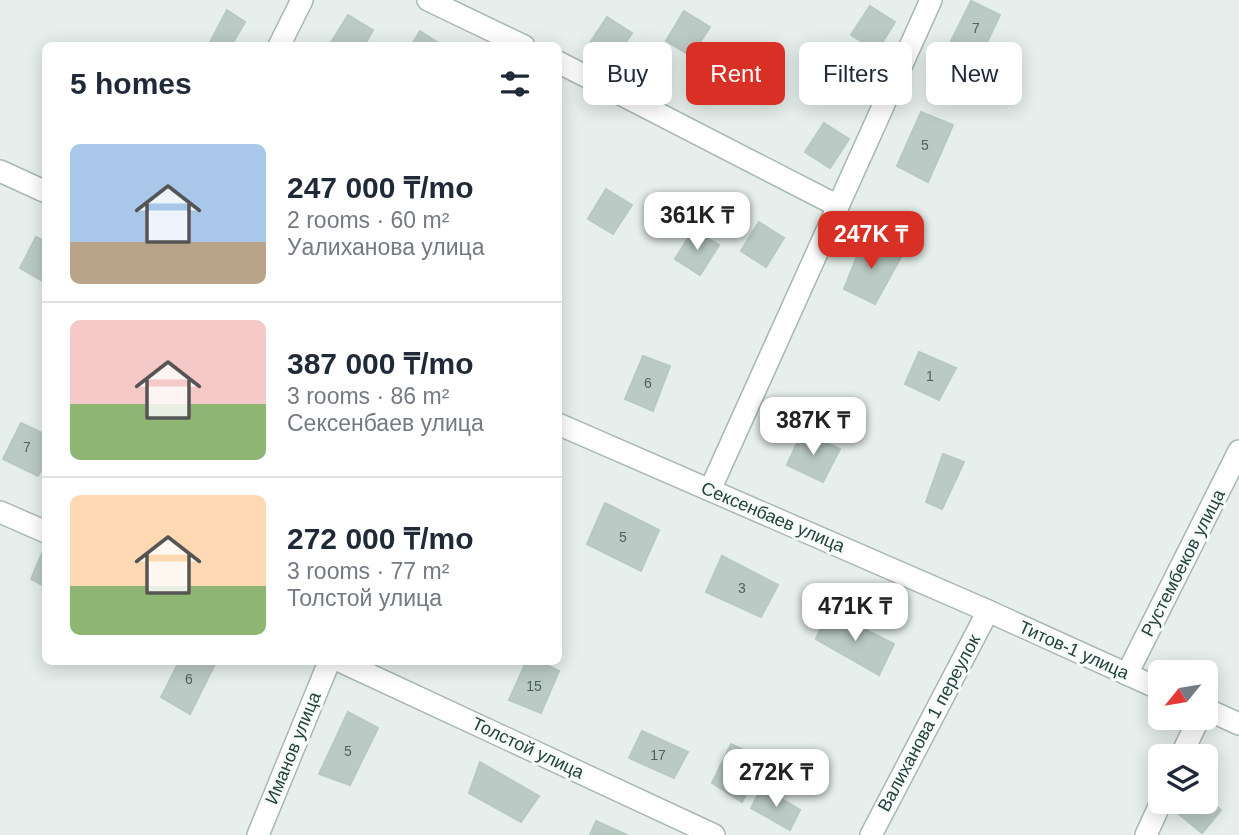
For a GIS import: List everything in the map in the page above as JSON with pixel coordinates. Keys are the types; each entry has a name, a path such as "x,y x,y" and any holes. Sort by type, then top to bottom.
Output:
{"street":[{"path":"281,42 302,0"},
{"path":"428,0 516,42"},
{"path":"710,490 932,0"},
{"path":"562,64 838,206"},
{"path":"0,171 42,190"},
{"name":"Сексенбаев улица","path":"562,426 988,611"},
{"name":"Рустембеков улица","path":"1127,674 1239,451"},
{"path":"0,512 42,530"},
{"name":"Титов-1 улица","path":"988,611 1148,684"},
{"name":"Валиханова 1 переулок","path":"871,835 988,611"},
{"name":"Иманов улица","path":"258,835 328,665"},
{"name":"Толстой улица","path":"348,665 714,835"},
{"path":"1218,714 1239,724"},
{"path":"1146,835 1156,814"}],"building":[{"path":"971,1 1000,15 987,42 951,41"},
{"path":"870,6 895,22 883,42 862,42 851,35"},
{"path":"227,10 245,22 233,42 210,42"},
{"path":"684,11 710,27 700,42 686,42 686,53 672,42 666,41"},
{"path":"348,15 373,30 366,42 331,42"},
{"path":"607,17 632,33 626,42 591,42"},
{"path":"420,31 437,42 413,42"},
{"path":"921,112 953,125 928,182 897,166"},
{"path":"824,123 849,139 830,168 805,152"},
{"path":"606,189 632,205 613,234 588,219"},
{"path":"759,222 784,238 766,267 741,251"},
{"path":"693,230 719,245 700,275 675,259"},
{"path":"865,236 901,257 875,304 844,289"},
{"path":"36,237 42,240 42,281 20,268"},
{"path":"919,352 956,368 939,400 905,384"},
{"path":"643,356 670,366 653,411 625,399"},
{"path":"21,423 42,433 42,469 38,476 3,459"},
{"path":"802,432 840,449 823,482 787,465"},
{"path":"943,454 964,462 942,509 926,502"},
{"path":"605,503 659,530 641,571 587,544"},
{"path":"42,553 42,585 31,579"},
{"path":"722,556 778,585 761,617 706,592"},
{"path":"828,611 894,644 879,675 816,639"},
{"path":"177,665 214,665 190,714 161,697"},
{"path":"525,665 547,665 559,671 541,713 509,700"},
{"path":"348,712 378,728 350,785 319,774"},
{"path":"642,731 688,752 674,778 629,758"},
{"path":"731,744 765,761 742,802 712,783"},
{"path":"480,762 539,796 521,822 469,793"},
{"path":"762,787 800,810 790,830 751,808"},
{"path":"1179,814 1218,814 1202,833"},
{"path":"596,821 627,835 590,835"}]}
